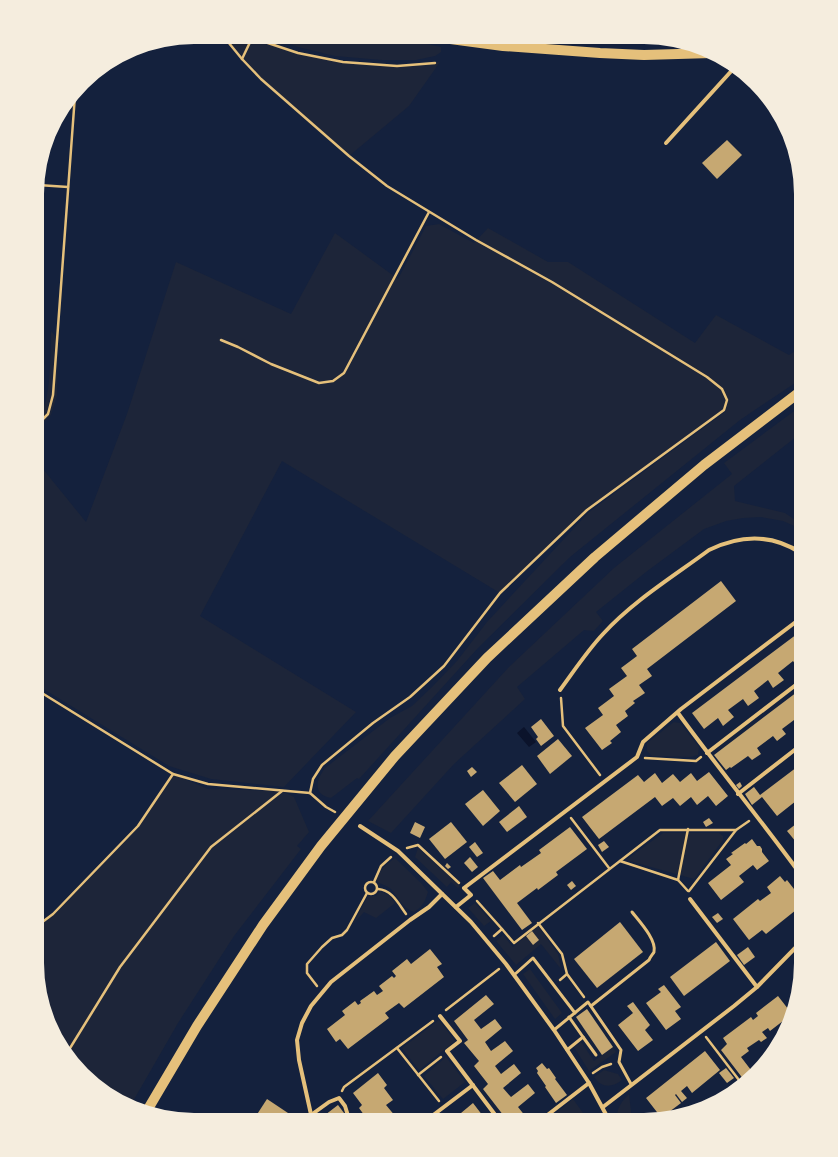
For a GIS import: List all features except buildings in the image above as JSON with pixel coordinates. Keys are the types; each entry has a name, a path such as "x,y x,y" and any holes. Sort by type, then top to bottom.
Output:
{"main road":[{"path":"488,44 644,55 696,53"},
{"path":"150,1106 197,1026 263,925 321,846 395,756 487,658 568,582 648,511 704,465 794,396"}],"street":[{"path":"666,143 730,71"},
{"path":"560,690 602,634 634,605 709,550 722,543 739,539 754,538 770,540 789,546 794,549"},
{"path":"456,907 471,895 464,888 637,757 643,742 681,709 794,623"},
{"path":"707,753 794,686"},
{"path":"678,713 738,794 767,829 794,866"},
{"path":"738,794 794,750"},
{"path":"360,826 398,851 471,922 514,974 554,1030 586,1078 606,1113"},
{"path":"310,1113 299,1060 297,1040 302,1023 311,1006 331,982 410,920 429,907 442,894"},
{"path":"690,899 757,987"},
{"path":"603,1107 757,987 794,949"},
{"path":"440,1016 460,1041 447,1052 494,1113"},
{"path":"550,1113 589,1083"},
{"path":"436,1113 473,1085"},
{"path":"316,1113 329,1102 339,1098 345,1106 347,1113"}],"lane":[{"path":"591,1006 649,960 654,951 654,943 632,912"},
{"path":"514,974 533,958 575,1013"},
{"path":"554,1030 588,1002 621,1050 619,1062 631,1084"},
{"path":"569,1017 596,1055"},
{"path":"567,1050 583,1037"}],"path":[{"path":"230,44 261,79 349,156 387,186 476,240 552,282 707,377 722,390 727,400 724,410 587,510 500,593 444,666 410,697 373,723 322,765 313,780 310,792"},
{"path":"242,59 248,44"},
{"path":"270,44 298,53 343,62 397,66 435,63"},
{"path":"44,418 48,414 53,395 74,104"},
{"path":"44,186 68,187"},
{"path":"221,340 271,364 319,383 333,381 344,373 429,212"},
{"path":"560,690 563,726 606,781"},
{"path":"44,694 173,774 208,784 310,792 326,807"},
{"path":"637,757 696,761"},
{"path":"44,921 53,914 138,826 173,774"},
{"path":"70,1047 120,967 211,847 282,791"},
{"path":"566,811 610,868"},
{"path":"620,860 678,880 688,891 736,830 756,816"},
{"path":"678,880 688,829"},
{"path":"471,895 514,943 660,830 736,830"},
{"path":"418,845 464,888"},
{"path":"374,882 381,866 398,851"},
{"path":"323,992 306,973 307,964 332,938 342,935 347,930 367,893 365,889 366,885 370,882 374,882"},
{"path":"374,882 378,889"},
{"path":"367,893 373,895 378,889"},
{"path":"378,889 385,890 390,894 410,920"},
{"path":"538,923 562,954 567,974 588,1002"},
{"path":"488,942 502,929"},
{"path":"339,1098 344,1087 440,1016 506,964"},
{"path":"701,1030 738,1079"},
{"path":"397,1048 444,1107"},
{"path":"418,1076 447,1052"},
{"path":"586,1078 602,1067 619,1062"}],"shaded area":[{"path":"230,44 271,44 298,53 343,62 397,66 440,62 409,106 349,156 261,79"},
{"path":"290,44 427,44 441,47 441,52 435,56 416,60 382,60 335,56"},
{"path":"439,224 474,243 488,228 548,262 568,262 695,343 716,315 789,355 794,352 794,384 740,420 570,557 478,648 359,779 357,778 331,798 325,796 318,790 319,777 325,768 390,718 412,706 432,687 457,661 487,622 589,512 726,411 724,410 587,510 500,593 282,461 200,616 356,712 284,787 211,779 169,766 44,689 44,470 86,522 127,414 176,262 291,314 335,233 398,279 426,226"},
{"path":"51,331 58,339 57,396 51,415 44,422 44,407 48,389"},
{"path":"794,411 794,439 734,486 735,501 785,513 794,519 794,526 783,521 761,517 726,521 704,529 646,572 596,612 603,621 594,631 584,630 517,687 525,699 454,764 391,833 368,821 509,667 614,568 732,474 724,463"},
{"path":"674,722 680,723 699,747 698,755 691,757 652,756 647,751 647,743"},
{"path":"524,727 536,742 529,747 517,733"},
{"path":"173,774 208,789 282,791 294,797 309,832 297,846 301,849 234,936 178,1023 133,1100 111,1088 95,1076 81,1062 59,1029 49,1002 45,983 44,921 53,914 138,826"},
{"path":"663,833 719,833 723,836 723,840 694,879 626,860"},
{"path":"418,848 460,886 458,888 451,882 447,887 415,857"},
{"path":"395,858 422,884 428,892 423,904 414,912 404,906 391,889 377,881 377,877 381,871"},
{"path":"380,891 390,896 395,903 376,918 364,912 353,924 368,896 376,896"},
{"path":"475,903 491,921 484,926 468,908"},
{"path":"538,926 558,954 561,969 541,944 516,965 496,941 503,935 513,947 526,936 533,945 539,940 532,931"},
{"path":"530,969 562,1013 555,1019 523,974"},
{"path":"439,1020 455,1041 419,1070 402,1048"},
{"path":"581,1042 594,1061 613,1047 616,1052 589,1071 574,1047"},
{"path":"446,1057 465,1082 443,1099 424,1076"},
{"path":"604,1070 618,1074 622,1080 611,1085 603,1085 594,1077"},
{"path":"629,1094 631,1113 617,1113"},
{"path":"573,1099 583,1113 556,1113"}]}
